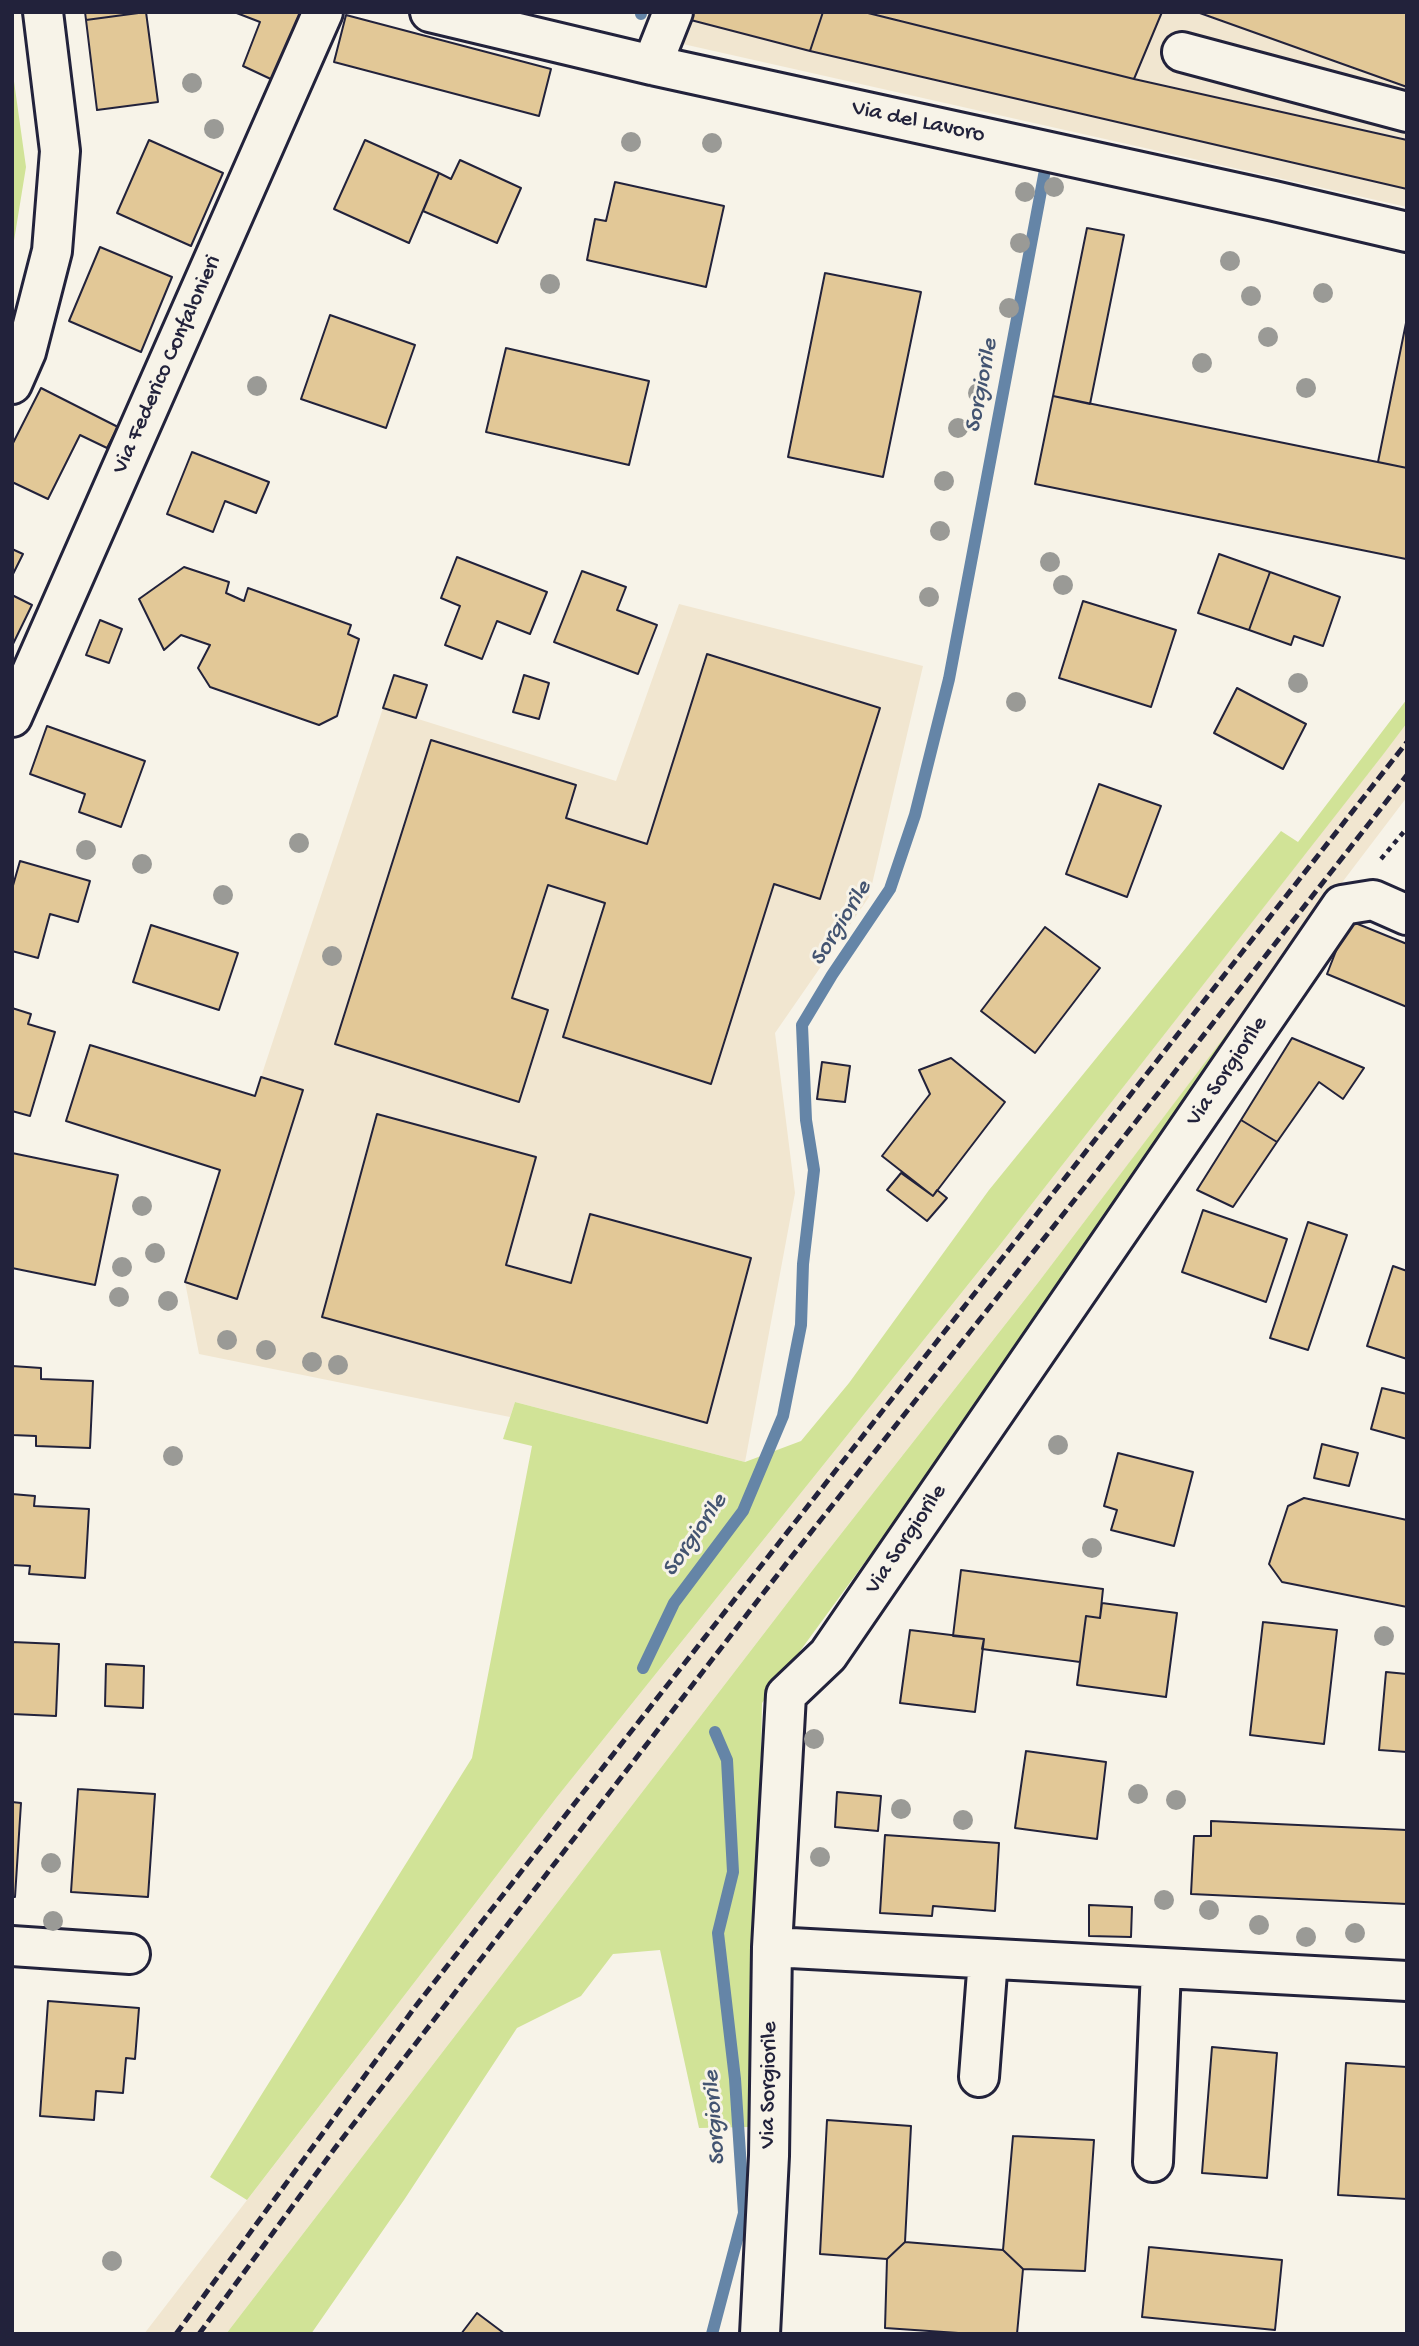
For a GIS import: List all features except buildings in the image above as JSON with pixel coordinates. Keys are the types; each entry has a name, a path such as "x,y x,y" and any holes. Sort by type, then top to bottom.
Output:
{"street":[{"path":"12,384 26,352 52,250 60,151 43,12"},
{"name":"Via Federico Confalonieri","path":"12,717 323,12"},
{"name":"Via del Lavoro","path":"430,12 652,65 1407,232"},
{"path":"652,65 673,12"},
{"path":"1182,52 1407,112"},
{"name":"Via Sorgiorile","path":"760,2334 769,2156 772,1947 786,1695 828,1655 1342,905 1373,900 1407,915"},
{"path":"12,1946 130,1954"},
{"path":"772,1947 1407,1981"},
{"path":"979,2077 988,1959"},
{"path":"1153,2162 1161,1969"}],"shaded area":[{"path":"685,12 1407,12 1407,207 674,42"},
{"path":"679,604 923,666 869,897 775,1033 795,1193 745,1462 515,1402 510,1417 199,1354 185,1282 236,1299 302,1090 261,1077 383,708 616,781"},
{"path":"1407,723 1407,797 1037,1284 815,1567 226,2334 144,2334 557,1797 999,1246"}],"green space":[{"path":"12,67 26,167 12,253"},
{"path":"1407,699 1407,723 1382,756 999,1246 557,1797 247,2200 210,2177 472,1758 532,1446 503,1439 515,1402 745,1462 801,1441 849,1383 989,1190 1281,831 1298,842"},
{"path":"1291,949 1009,1365 762,1703 758,1904 749,2127 699,2128 660,1950 613,1954 581,1996 517,2028 404,2200 311,2334 226,2334 815,1567 1037,1284"}],"waterway":[{"name":"Sorgiorile","path":"643,1668 674,1603 743,1511 783,1416 801,1325 803,1264 814,1170 806,1120 802,1025 890,889 915,815 949,679 1045,170"},
{"name":"Sorgiorile","path":"712,2334 744,2213 735,2079 718,1933 733,1872 727,1760 715,1732"}],"railway":[{"path":"176,2334 415,2007 1407,742"},
{"path":"199,2334 335,2148 789,1560 1407,775"}]}
